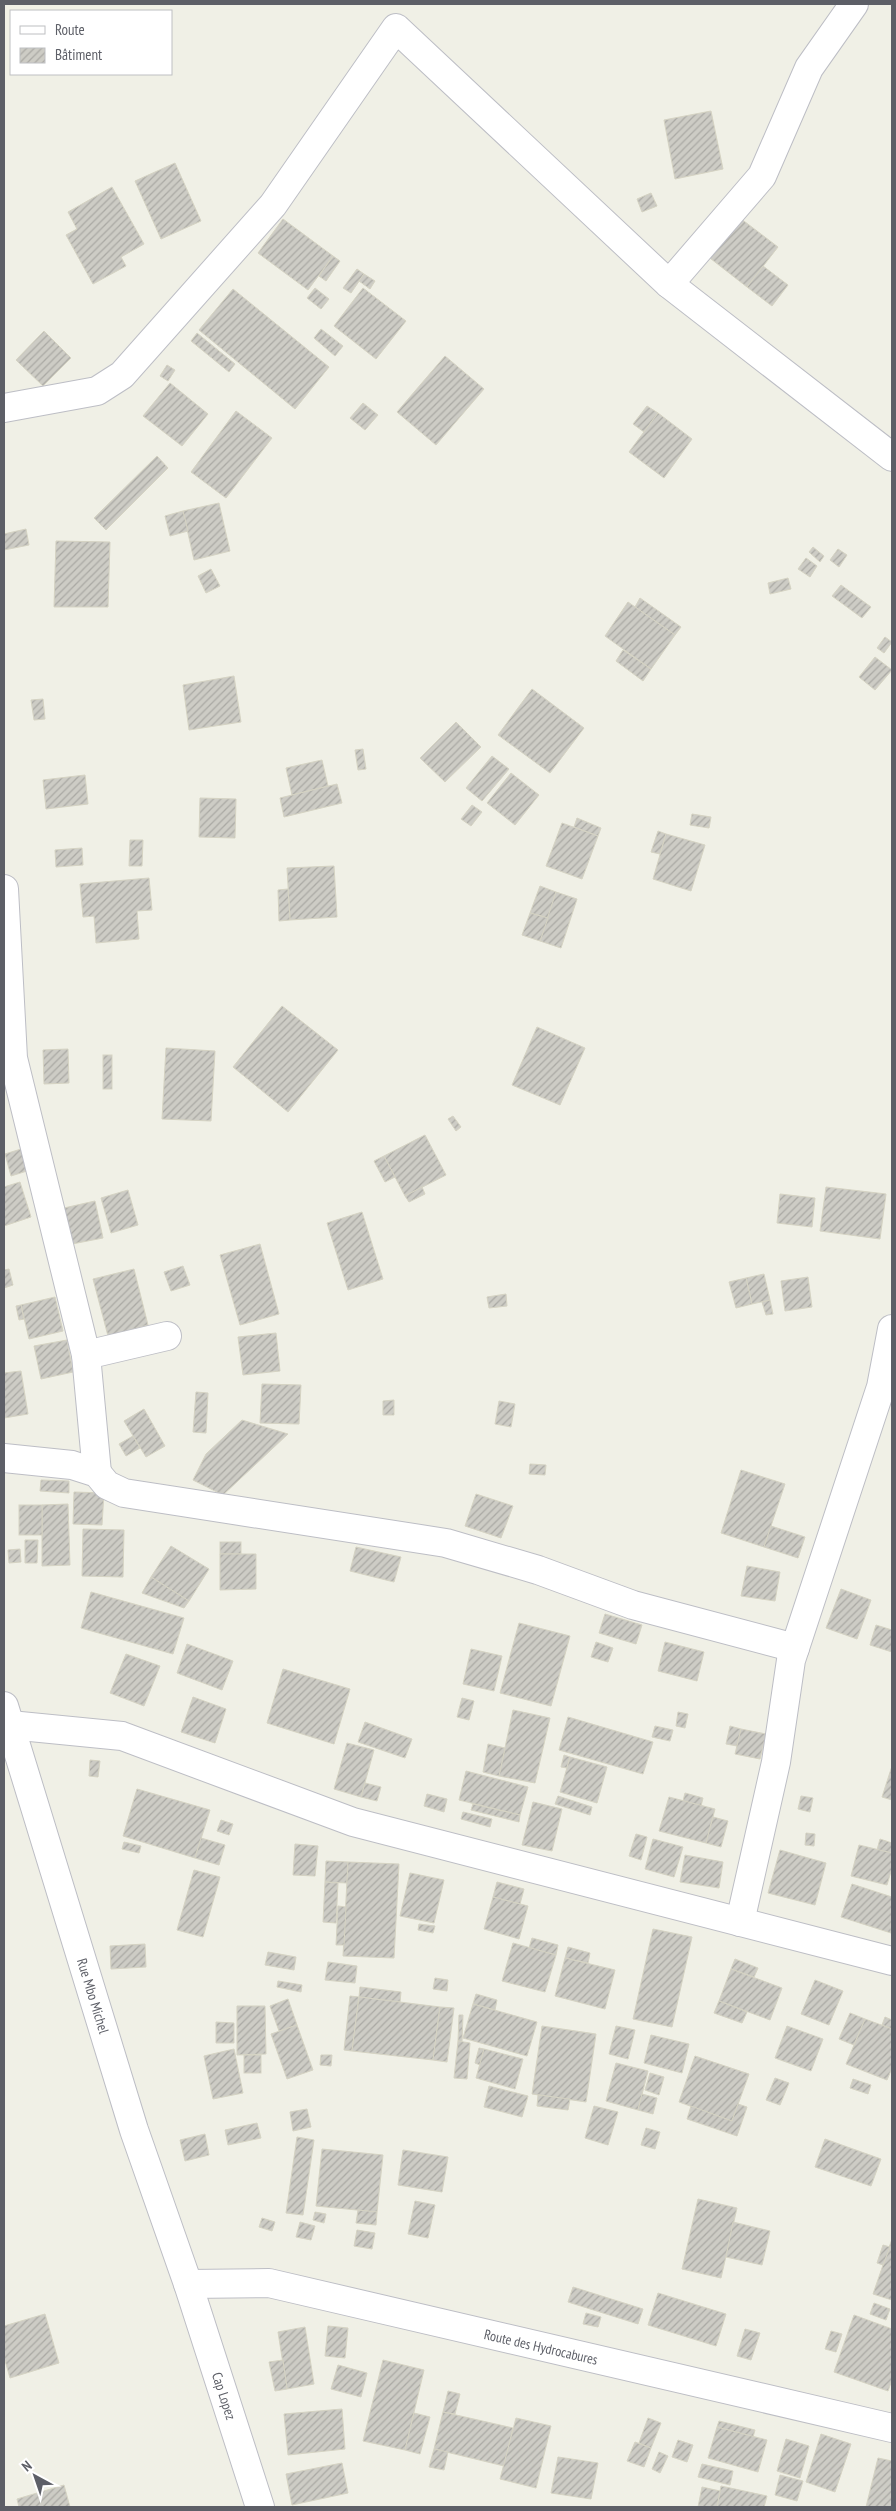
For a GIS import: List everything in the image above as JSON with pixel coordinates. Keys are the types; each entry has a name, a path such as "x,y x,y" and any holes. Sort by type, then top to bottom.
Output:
{"street":[{"path":"669,284 762,176 809,68 854,4"},
{"path":"4,408 97,390 122,375 273,205 396,28 669,284 892,457"},
{"path":"4,889 12,1058 86,1355 97,1472 107,1485 124,1493 446,1542 538,1570 633,1605 795,1648"},
{"path":"740,1922 776,1762 791,1660 881,1387 892,1329"},
{"path":"86,1355 167,1336"},
{"path":"4,1458 72,1465 97,1472"},
{"path":"7,1715 122,1736 353,1822 892,1961"},
{"name":"Rue Mbo Michel","path":"7,1715 131,2120 188,2284"},
{"name":"Route des Hydrocabures","path":"188,2284 268,2283 892,2428"},
{"name":"Cap Lopez","path":"188,2284 260,2507"}],"building":[{"path":"711,111 723,169 675,179 664,120"},
{"path":"175,163 201,221 161,239 135,181"},
{"path":"112,187 144,244 121,257 126,266 93,284 66,235 77,229 68,212"},
{"path":"651,193 657,206 642,212 637,199"},
{"path":"736,215 778,247 747,287 706,255"},
{"path":"283,219 333,256 308,290 258,253"},
{"path":"333,256 340,261 326,281 319,276"},
{"path":"763,266 788,285 772,306 747,287"},
{"path":"357,269 364,274 351,293 343,288"},
{"path":"364,274 375,281 370,289 359,281"},
{"path":"315,288 329,299 321,309 307,298"},
{"path":"363,288 406,321 376,359 334,326"},
{"path":"233,289 329,367 295,409 199,330"},
{"path":"321,329 343,346 335,356 314,338"},
{"path":"44,331 71,358 43,386 16,360"},
{"path":"197,333 235,364 229,372 191,341"},
{"path":"445,356 484,389 436,445 397,412"},
{"path":"167,365 175,370 168,381 160,376"},
{"path":"170,383 208,414 182,446 143,416"},
{"path":"363,403 378,415 365,430 350,418"},
{"path":"647,406 658,413 644,432 633,424"},
{"path":"236,411 272,438 226,498 191,472"},
{"path":"658,413 692,439 664,478 629,452"},
{"path":"157,456 168,468 106,530 94,518"},
{"path":"219,503 230,551 194,560 183,511"},
{"path":"183,511 188,531 170,536 165,516"},
{"path":"26,529 29,545 4,550 4,534"},
{"path":"56,541 110,542 108,607 54,607"},
{"path":"813,547 824,556 820,562 809,552"},
{"path":"838,549 847,555 839,567 830,560"},
{"path":"806,558 817,566 810,577 798,569"},
{"path":"211,569 220,586 206,593 198,576"},
{"path":"788,578 791,589 770,594 768,583"},
{"path":"841,585 871,607 862,618 832,596"},
{"path":"640,598 681,627 675,635 635,607"},
{"path":"628,602 675,635 651,669 605,636"},
{"path":"885,637 892,642 884,653 877,648"},
{"path":"623,650 651,669 643,681 616,661"},
{"path":"875,657 892,670 875,690 859,677"},
{"path":"234,676 241,722 189,730 183,685"},
{"path":"532,689 584,728 550,773 498,735"},
{"path":"43,699 45,719 34,720 31,700"},
{"path":"456,722 481,747 445,782 420,758"},
{"path":"363,749 366,769 358,770 355,750"},
{"path":"492,756 509,769 482,801 466,788"},
{"path":"322,760 328,786 292,795 286,768"},
{"path":"511,773 539,795 515,825 487,803"},
{"path":"85,775 88,804 46,809 43,780"},
{"path":"337,784 342,803 284,817 280,798"},
{"path":"200,798 236,799 235,838 199,837"},
{"path":"472,805 482,812 471,826 461,819"},
{"path":"692,814 711,817 709,828 690,825"},
{"path":"577,818 601,828 598,836 574,827"},
{"path":"562,823 598,836 582,879 546,866"},
{"path":"658,831 666,834 660,854 651,852"},
{"path":"666,834 705,845 691,891 653,879"},
{"path":"130,840 143,840 142,866 129,866"},
{"path":"82,848 83,865 56,867 55,850"},
{"path":"334,866 337,917 290,920 287,868"},
{"path":"149,878 152,910 137,911 139,939 96,943 94,916 83,917 80,884"},
{"path":"540,886 556,892 548,918 530,913"},
{"path":"288,889 290,920 279,921 278,890"},
{"path":"556,892 577,899 561,948 540,941"},
{"path":"530,913 548,918 540,941 522,935"},
{"path":"282,1006 338,1050 288,1112 233,1067"},
{"path":"537,1027 585,1048 560,1105 512,1085"},
{"path":"166,1048 215,1051 211,1121 162,1119"},
{"path":"68,1049 69,1083 44,1084 43,1050"},
{"path":"103,1055 112,1055 112,1089 103,1089"},
{"path":"453,1116 461,1127 456,1131 448,1119"},
{"path":"425,1135 446,1175 405,1196 384,1156"},
{"path":"21,1149 27,1171 11,1176 5,1154"},
{"path":"384,1156 395,1177 385,1182 374,1161"},
{"path":"20,1182 31,1217 4,1226 4,1187"},
{"path":"422,1187 425,1194 409,1202 405,1196"},
{"path":"826,1187 886,1194 880,1239 820,1231"},
{"path":"128,1190 138,1225 111,1233 101,1198"},
{"path":"780,1194 815,1198 812,1227 777,1223"},
{"path":"95,1201 103,1238 72,1244 64,1208"},
{"path":"362,1212 383,1279 348,1290 327,1223"},
{"path":"260,1244 279,1314 240,1325 220,1255"},
{"path":"183,1266 190,1285 171,1291 164,1272"},
{"path":"9,1269 13,1285 4,1288 4,1270"},
{"path":"134,1269 148,1325 108,1336 93,1279"},
{"path":"764,1274 770,1300 752,1304 746,1278"},
{"path":"808,1277 812,1307 785,1311 781,1281"},
{"path":"746,1278 752,1304 736,1308 729,1282"},
{"path":"506,1294 507,1306 489,1308 487,1297"},
{"path":"55,1297 63,1331 29,1339 21,1305"},
{"path":"770,1300 773,1314 766,1315 762,1302"},
{"path":"21,1305 24,1319 19,1320 16,1306"},
{"path":"276,1333 280,1371 243,1375 238,1337"},
{"path":"67,1340 73,1372 41,1379 34,1346"},
{"path":"21,1371 28,1414 4,1418 4,1373"},
{"path":"262,1384 301,1385 299,1424 260,1423"},
{"path":"196,1392 208,1393 206,1433 193,1432"},
{"path":"394,1400 394,1415 383,1415 383,1401"},
{"path":"499,1401 515,1404 511,1427 495,1424"},
{"path":"144,1409 165,1446 146,1457 124,1421"},
{"path":"242,1420 288,1434 223,1495 193,1480 206,1454"},
{"path":"133,1436 140,1448 126,1456 119,1444"},
{"path":"530,1464 546,1465 545,1475 529,1474"},
{"path":"741,1470 785,1484 764,1547 721,1533"},
{"path":"41,1480 69,1481 69,1493 40,1491"},
{"path":"74,1492 104,1493 102,1525 73,1524"},
{"path":"476,1494 513,1506 501,1538 465,1526"},
{"path":"68,1504 70,1565 42,1566 42,1505"},
{"path":"19,1505 42,1505 42,1535 19,1535"},
{"path":"771,1526 805,1537 798,1558 764,1547"},
{"path":"83,1529 124,1530 123,1577 82,1576"},
{"path":"25,1540 38,1540 37,1563 25,1563"},
{"path":"220,1542 241,1542 241,1554 220,1554"},
{"path":"171,1546 209,1569 189,1601 151,1577"},
{"path":"356,1547 401,1557 394,1582 350,1571"},
{"path":"20,1549 21,1562 9,1563 8,1550"},
{"path":"220,1554 256,1554 256,1589 220,1590"},
{"path":"747,1566 780,1572 775,1601 741,1596"},
{"path":"151,1577 189,1601 184,1608 142,1593"},
{"path":"841,1589 871,1600 857,1639 826,1628"},
{"path":"91,1592 184,1618 173,1654 81,1628"},
{"path":"605,1614 642,1625 636,1644 599,1633"},
{"path":"519,1623 570,1636 551,1706 500,1693"},
{"path":"876,1625 892,1630 892,1652 870,1645"},
{"path":"596,1642 613,1648 608,1662 591,1657"},
{"path":"665,1642 704,1652 697,1681 658,1671"},
{"path":"187,1644 233,1661 222,1690 177,1673"},
{"path":"471,1649 502,1656 494,1691 463,1684"},
{"path":"126,1654 160,1666 144,1706 110,1693"},
{"path":"283,1669 350,1689 334,1744 267,1723"},
{"path":"193,1697 226,1709 215,1743 181,1732"},
{"path":"462,1698 474,1701 469,1720 457,1717"},
{"path":"513,1710 550,1718 535,1783 499,1776"},
{"path":"678,1712 688,1714 685,1728 676,1726"},
{"path":"568,1717 653,1742 643,1774 559,1750"},
{"path":"365,1722 412,1739 405,1758 358,1742"},
{"path":"655,1726 673,1730 670,1741 652,1737"},
{"path":"730,1726 741,1729 737,1746 726,1744"},
{"path":"741,1729 766,1734 760,1759 735,1754"},
{"path":"347,1743 374,1750 361,1797 334,1789"},
{"path":"488,1744 505,1748 499,1776 483,1772"},
{"path":"564,1755 570,1757 567,1768 561,1767"},
{"path":"570,1757 607,1767 597,1803 560,1792"},
{"path":"90,1760 100,1761 98,1777 89,1776"},
{"path":"892,1766 892,1800 882,1797"},
{"path":"466,1771 528,1787 520,1815 459,1800"},
{"path":"365,1783 381,1787 377,1801 361,1797"},
{"path":"137,1789 210,1810 195,1858 123,1836"},
{"path":"685,1793 703,1798 701,1806 683,1801"},
{"path":"427,1794 447,1799 444,1812 424,1806"},
{"path":"558,1796 592,1807 590,1815 555,1804"},
{"path":"801,1796 813,1798 810,1812 798,1809"},
{"path":"669,1797 715,1809 706,1843 659,1831"},
{"path":"533,1802 562,1809 552,1851 522,1845"},
{"path":"473,1804 520,1815 519,1822 471,1810"},
{"path":"463,1812 492,1819 490,1827 461,1819"},
{"path":"713,1817 728,1821 721,1847 706,1843"},
{"path":"221,1820 233,1824 229,1835 217,1831"},
{"path":"806,1833 815,1834 814,1846 805,1845"},
{"path":"636,1834 647,1837 641,1860 629,1856"},
{"path":"201,1838 225,1845 219,1865 195,1858"},
{"path":"653,1839 683,1847 674,1877 645,1869"},
{"path":"880,1839 892,1843 892,1853 877,1850"},
{"path":"124,1842 141,1846 139,1853 122,1849"},
{"path":"295,1844 318,1846 315,1876 293,1875"},
{"path":"859,1845 892,1853 892,1868 887,1885 851,1876"},
{"path":"780,1850 826,1863 815,1905 768,1893"},
{"path":"685,1855 723,1862 719,1888 680,1882"},
{"path":"326,1861 348,1862 347,1883 325,1882"},
{"path":"348,1862 399,1864 394,1958 343,1956"},
{"path":"194,1870 220,1877 203,1937 177,1930"},
{"path":"410,1873 444,1880 434,1923 400,1916"},
{"path":"325,1882 338,1883 336,1923 323,1922"},
{"path":"497,1882 524,1889 520,1904 493,1897"},
{"path":"852,1884 892,1897 891,1933 841,1917"},
{"path":"493,1897 528,1906 519,1939 484,1929"},
{"path":"338,1906 346,1907 344,1945 336,1945"},
{"path":"419,1924 435,1926 433,1933 418,1930"},
{"path":"653,1929 692,1937 672,2027 633,2019"},
{"path":"532,1938 558,1945 556,1955 529,1948"},
{"path":"513,1943 556,1955 545,1992 502,1981"},
{"path":"145,1944 146,1967 111,1969 110,1946"},
{"path":"568,1947 590,1953 588,1963 565,1958"},
{"path":"268,1952 296,1957 294,1970 265,1965"},
{"path":"565,1958 615,1970 605,2009 555,1996"},
{"path":"735,1959 758,1968 754,1977 731,1969"},
{"path":"328,1962 357,1966 355,1983 325,1980"},
{"path":"731,1969 782,1988 770,2020 719,2001"},
{"path":"435,1978 448,1980 447,1991 433,1989"},
{"path":"815,1980 843,1991 829,2025 801,2014"},
{"path":"278,1981 302,1985 301,1992 277,1987"},
{"path":"360,1987 401,1992 400,2002 359,1997"},
{"path":"476,1994 497,2000 495,2010 473,2004"},
{"path":"350,1996 359,1997 352,2051 344,2050"},
{"path":"359,1997 440,2007 433,2060 352,2051"},
{"path":"288,1999 297,2025 279,2031 270,2006"},
{"path":"719,2001 747,2012 742,2023 714,2013"},
{"path":"473,2004 537,2022 527,2056 463,2038"},
{"path":"237,2006 265,2006 266,2054 237,2055"},
{"path":"440,2007 454,2008 447,2062 433,2060"},
{"path":"850,2013 865,2019 854,2045 839,2039"},
{"path":"459,2015 463,2015 462,2042 458,2041"},
{"path":"885,2017 892,2020 892,2029 882,2025"},
{"path":"865,2019 892,2029 892,2068 887,2080 846,2064"},
{"path":"216,2022 234,2023 234,2043 216,2043"},
{"path":"297,2025 313,2070 287,2079 271,2034"},
{"path":"542,2026 596,2034 586,2102 532,2094"},
{"path":"616,2026 635,2030 628,2059 609,2054"},
{"path":"787,2026 823,2039 811,2071 775,2058"},
{"path":"651,2035 689,2044 682,2073 644,2063"},
{"path":"458,2041 470,2043 467,2079 454,2078"},
{"path":"479,2048 484,2049 480,2065 475,2063"},
{"path":"234,2049 243,2093 213,2099 204,2056"},
{"path":"484,2049 523,2059 515,2089 476,2078"},
{"path":"244,2055 261,2055 261,2073 244,2073"},
{"path":"321,2055 332,2055 331,2066 320,2065"},
{"path":"695,2056 749,2074 732,2121 679,2102"},
{"path":"616,2063 648,2071 638,2110 606,2101"},
{"path":"650,2073 664,2077 659,2095 645,2090"},
{"path":"775,2078 789,2083 780,2105 766,2100"},
{"path":"853,2079 871,2085 868,2094 850,2088"},
{"path":"489,2086 528,2096 522,2117 484,2107"},
{"path":"642,2094 657,2098 653,2114 638,2110"},
{"path":"538,2095 570,2099 568,2110 537,2106"},
{"path":"738,2104 747,2107 737,2136 687,2119 691,2106 732,2121"},
{"path":"594,2106 618,2112 608,2145 585,2138"},
{"path":"307,2109 311,2127 293,2131 290,2112"},
{"path":"257,2123 261,2138 228,2145 225,2130"},
{"path":"646,2128 660,2132 655,2149 641,2145"},
{"path":"205,2134 209,2155 185,2161 180,2140"},
{"path":"297,2137 314,2140 303,2215 286,2213"},
{"path":"825,2139 881,2159 871,2186 815,2167"},
{"path":"322,2149 383,2155 377,2212 316,2206"},
{"path":"403,2150 448,2157 442,2192 398,2185"},
{"path":"698,2199 737,2208 721,2278 682,2269"},
{"path":"415,2201 435,2205 428,2238 408,2234"},
{"path":"358,2210 377,2212 376,2225 356,2223"},
{"path":"315,2212 326,2214 324,2223 313,2220"},
{"path":"262,2218 275,2222 272,2231 259,2227"},
{"path":"300,2222 315,2226 311,2240 296,2237"},
{"path":"733,2222 770,2231 762,2265 726,2257"},
{"path":"357,2230 375,2233 372,2249 354,2246"},
{"path":"892,2239 892,2300 873,2294"},
{"path":"883,2245 890,2247 883,2265 877,2263"},
{"path":"573,2287 643,2309 638,2324 568,2302"},
{"path":"658,2293 726,2314 716,2346 648,2325"},
{"path":"874,2303 890,2309 886,2320 870,2314"},
{"path":"586,2313 601,2317 598,2327 583,2324"},
{"path":"45,2314 59,2363 10,2378 4,2357 4,2326"},
{"path":"854,2315 892,2329 892,2380 888,2391 834,2372"},
{"path":"328,2326 348,2328 345,2358 325,2356"},
{"path":"305,2327 314,2384 287,2389 278,2332"},
{"path":"745,2329 760,2333 751,2360 737,2356"},
{"path":"831,2331 842,2334 836,2352 825,2349"},
{"path":"283,2360 287,2389 275,2391 269,2362"},
{"path":"383,2360 424,2370 405,2450 363,2441"},
{"path":"338,2365 367,2373 361,2397 331,2389"},
{"path":"448,2391 460,2394 455,2414 443,2412"},
{"path":"342,2409 345,2449 288,2455 284,2414"},
{"path":"443,2412 513,2428 504,2466 434,2449"},
{"path":"414,2413 430,2417 420,2454 405,2450"},
{"path":"516,2418 551,2426 536,2488 500,2479"},
{"path":"648,2418 661,2423 651,2448 639,2443"},
{"path":"719,2421 755,2430 753,2437 717,2427"},
{"path":"717,2427 767,2440 758,2472 708,2458"},
{"path":"821,2434 851,2444 835,2492 806,2482"},
{"path":"786,2439 809,2446 800,2478 777,2471"},
{"path":"678,2440 693,2445 687,2462 672,2457"},
{"path":"635,2442 651,2448 644,2467 627,2461"},
{"path":"434,2449 448,2452 444,2470 429,2467"},
{"path":"659,2452 668,2456 660,2473 652,2469"},
{"path":"558,2457 598,2463 591,2499 551,2493"},
{"path":"878,2458 892,2461 892,2507 866,2507"},
{"path":"342,2463 348,2493 292,2505 286,2474"},
{"path":"702,2464 733,2471 730,2485 698,2477"},
{"path":"780,2475 803,2481 797,2501 775,2495"},
{"path":"64,2485 70,2507 19,2507 17,2499"},
{"path":"721,2486 767,2496 764,2507 717,2507"},
{"path":"702,2487 720,2491 717,2507 698,2507"}]}
